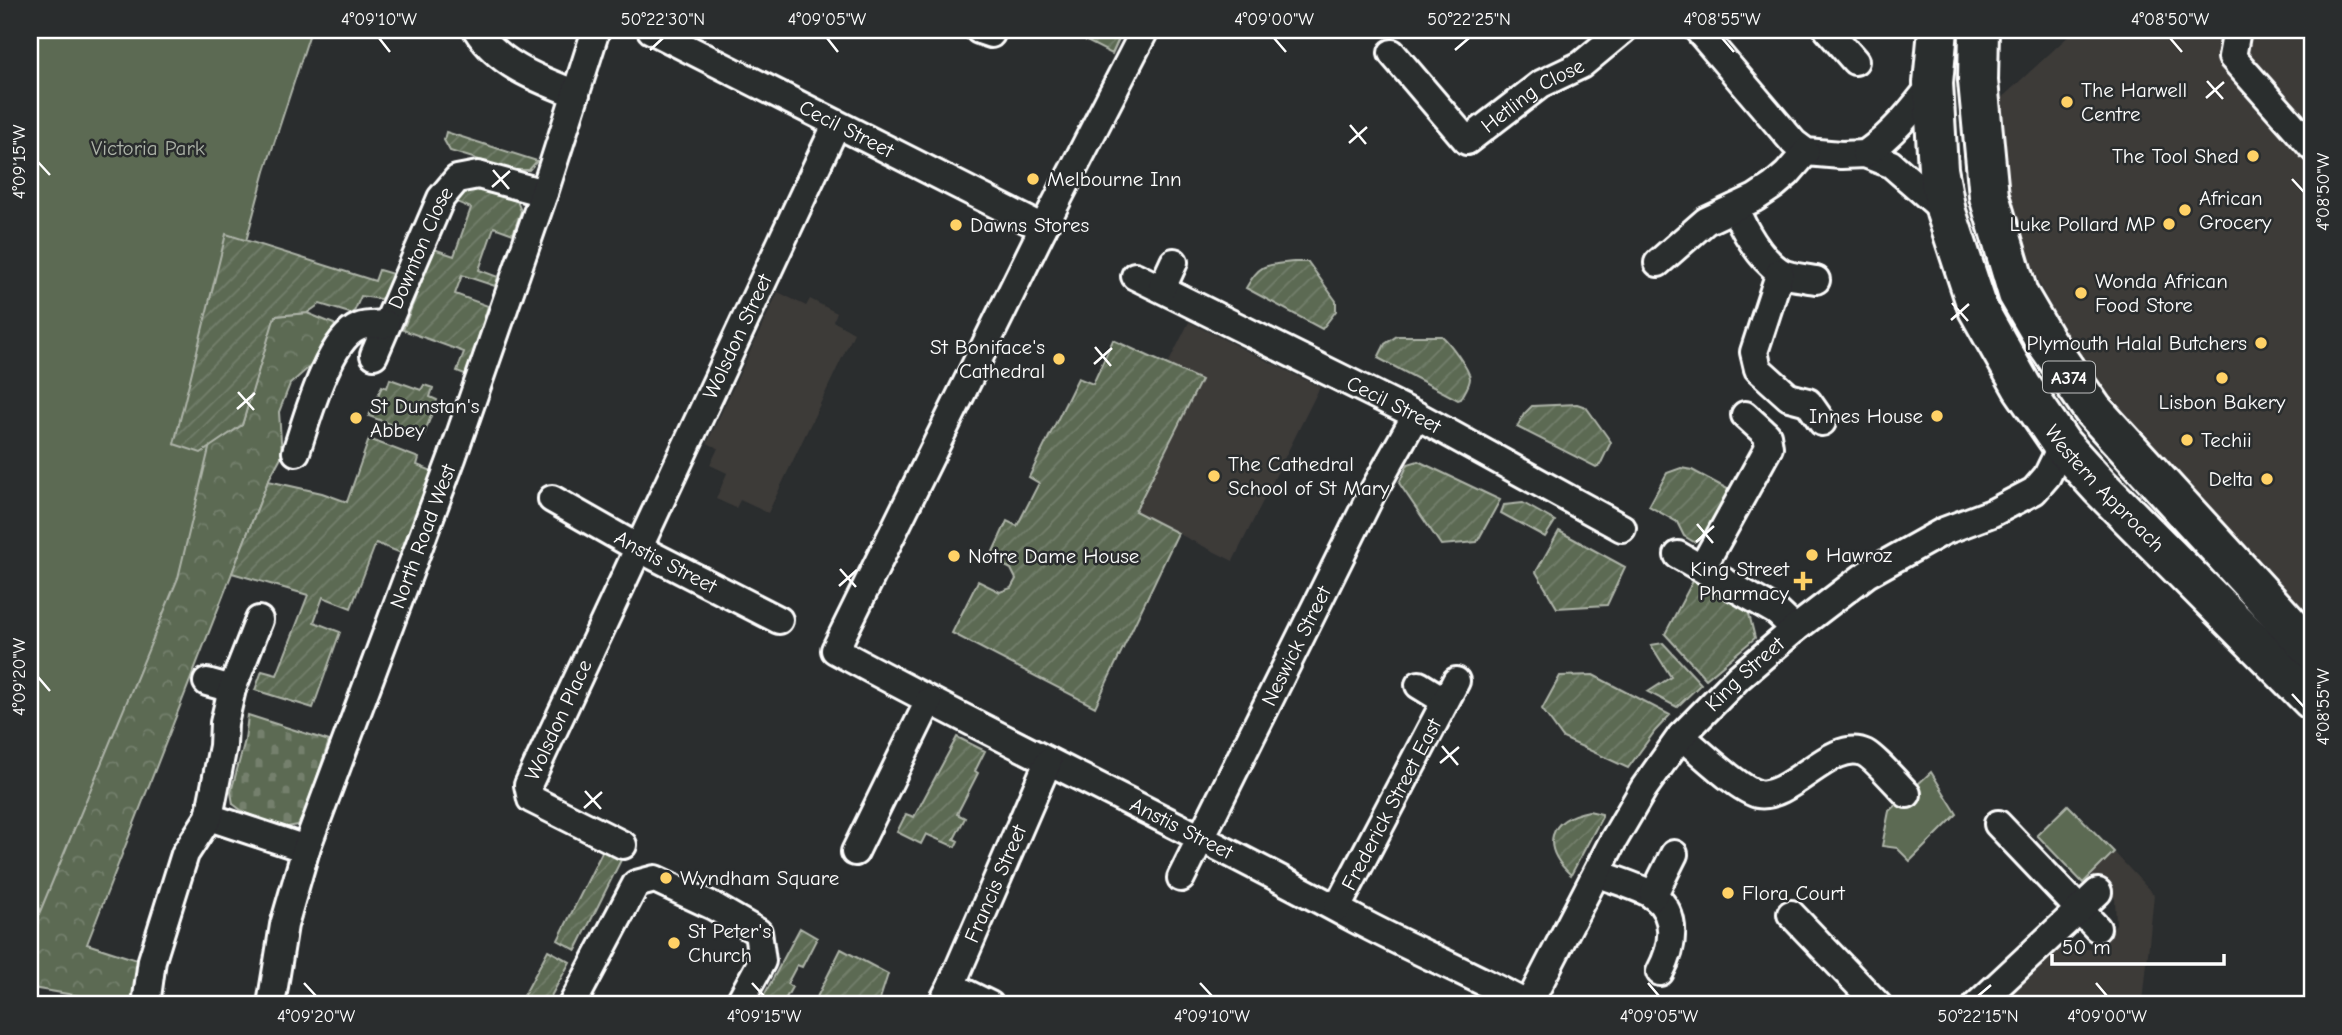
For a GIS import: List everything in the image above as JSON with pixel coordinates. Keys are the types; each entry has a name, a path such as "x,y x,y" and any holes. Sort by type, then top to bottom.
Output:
{"main road":[{"name":"Western Approach","path":"1938,30 1933,83 1938,169 1945,212 1978,309 2022,387 2062,445 2100,487 2312,700"},
{"name":"Western Approach","path":"1979,30 1978,81 1989,196 2018,293 2046,342 2093,410 2312,650"}],"street":[{"path":"477,30 486,45 509,64 576,94"},
{"name":"North Road West","path":"271,1005 284,925 306,849 452,458 544,193 596,30"},
{"name":"Cecil Street","path":"651,30 1043,228"},
{"path":"1043,228 1145,30"},
{"name":"Hetling Close","path":"1392,53 1467,141 1541,84 1581,65 1623,30"},
{"path":"1698,30 1794,143 1806,152 1865,154 1891,164 1945,212"},
{"path":"1828,30 1855,61"},
{"path":"2236,30 2232,57 2312,147"},
{"path":"1865,154 1894,131 1933,83"},
{"name":"Wolsdon Street","path":"640,549 836,125"},
{"path":"1658,263 1706,221 1773,186 1806,152"},
{"name":"Downton Close","path":"374,355 442,198 457,178 478,175 544,193"},
{"path":"1735,208 1747,235 1780,272 1816,281"},
{"name":"Anstis Street","path":"1043,228 835,650 1048,762 1203,836 1528,1005"},
{"path":"1162,288 1174,262"},
{"path":"1780,272 1754,352 1758,369 1789,397 1808,402 1822,422"},
{"name":"Cecil Street","path":"1135,276 1416,415 1622,528"},
{"name":"Downton Close","path":"296,452 319,385 335,349 358,327 386,324"},
{"name":"Neswick Street","path":"1181,878 1365,507 1416,415"},
{"path":"1702,568 1769,447 1767,436 1745,415"},
{"name":"King Street","path":"1528,1005 1644,788 1681,736 1739,677 1795,629 1867,574 1944,531 1992,513 2034,491 2047,476 2062,445"},
{"name":"Anstis Street","path":"552,499 640,549 779,620"},
{"name":"Wolsdon Place","path":"624,845 531,799 528,785 640,549"},
{"path":"1678,555 1777,612 1795,629"},
{"path":"146,1005 152,960 185,854 209,817 223,746 224,723 219,685 259,620"},
{"name":"Frederick Street East","path":"1337,908 1450,691 1419,685"},
{"path":"855,852 929,701"},
{"path":"1681,736 1742,787 1759,794 1776,791 1842,752 1856,751 1866,753 1907,794"},
{"name":"Francis Street","path":"946,996 1048,762"},
{"path":"209,817 306,849"},
{"path":"1977,1005 2092,909 1998,824"},
{"path":"1653,896 1674,854"},
{"path":"1597,873 1653,896 1669,921 1672,940 1660,972"},
{"path":"572,1005 636,884 655,878 713,906 758,932 762,961 738,1005"},
{"path":"1791,914 1878,1005"},
{"path":"946,996 990,1005"}],"shaded area":[{"path":"2075,30 2312,30 2312,632 2111,409 2069,347 2031,266 2004,173 1995,104"},
{"path":"778,292 806,306 810,299 837,313 833,321 854,333 768,513 740,500 736,508 716,499 727,473 710,465 718,448 707,443"},
{"name":"The Cathedral School of St Mary","path":"1189,322 1320,387 1233,561 1135,512 1201,381 1168,364"},
{"path":"2114,852 2154,895 2143,1003 2145,1005 2000,1005 2061,948 2090,949 2116,924 2115,899 2090,875"}],"green space":[{"name":"Victoria Park","path":"30,30 311,30 265,171 232,293 230,361 178,578 39,914 30,929"},
{"path":"1065,30 1123,30 1112,54"},
{"path":"446,132 537,161 529,170 512,170 450,151 444,140"},
{"path":"477,187 517,201 521,211 513,234 494,227 479,270 498,277 495,286 462,275 455,294 488,306 467,375 457,371 464,352 403,330 434,249 454,256 471,208 457,202 467,189"},
{"path":"226,234 375,281 379,270 400,276 392,291 380,299 361,296 353,314 320,304 307,313 275,316 242,425 201,453 174,444"},
{"path":"1308,262 1336,301 1336,311 1322,329 1246,288 1255,274 1265,267"},
{"path":"307,313 334,324 341,339 290,384 279,412 282,455 268,481 87,944 140,961 133,1005 32,988 30,1005 30,835 171,453 242,425 274,316"},
{"path":"1397,336 1442,336 1459,356 1469,374 1469,383 1461,399 1458,400 1378,358 1385,344"},
{"path":"1113,340 1201,380 1135,511 1178,533 1095,707 952,633 978,581 1000,592 1011,588 1016,579 1011,569 990,558 1007,521 1017,526 1039,483 1029,477 1078,378 1093,384"},
{"path":"390,379 421,390 424,385 433,388 430,397 437,400 423,437 369,416 382,386 387,388"},
{"path":"1577,404 1586,407 1611,442 1600,465 1596,467 1517,427 1532,406"},
{"path":"369,439 419,458 417,465 432,471 401,553 376,543 351,608 323,597 314,622 340,632 313,708 255,690 262,671 277,675 308,595 232,573 268,481 322,493 347,502"},
{"path":"1418,461 1500,500 1477,542 1441,545 1399,483 1408,464"},
{"path":"1681,468 1692,470 1733,492 1711,531 1694,542 1684,536 1677,522 1649,506 1667,473"},
{"path":"1523,503 1555,521 1545,537 1501,513 1504,505"},
{"path":"1559,531 1625,567 1607,605 1557,608 1536,572"},
{"path":"1695,577 1747,606 1755,638 1706,679 1665,634"},
{"path":"1663,643 1701,684 1677,707 1648,692 1671,677 1651,645"},
{"path":"1593,675 1670,715 1628,768 1563,738 1542,709 1560,676"},
{"path":"248,715 329,741 306,811 298,825 287,827 266,821 245,813 233,804 231,792 245,740"},
{"path":"957,737 985,751 975,771 978,773 957,814 965,818 954,839 958,841 955,847 926,834 921,844 897,832 906,814 914,817"},
{"path":"1931,772 1957,814 1910,861 1897,848 1882,846 1889,811"},
{"path":"2068,805 2114,852 2083,883 2037,835"},
{"path":"1589,811 1602,814 1602,817 1571,875 1555,854 1553,835 1565,820"},
{"path":"603,850 621,860 576,950 558,940"},
{"path":"800,928 817,938 802,967 797,965 787,984 792,987 782,1005 759,1005"},
{"path":"841,949 888,974 878,1005 813,1005"},
{"path":"548,950 570,962 546,1005 519,1005"}],"place":[{"name":"The Harwell Centre","path":"2067,102"},
{"name":"The Tool Shed","path":"2253,156"},
{"name":"Melbourne Inn","path":"1033,179"},
{"name":"African Grocery","path":"2185,210"},
{"name":"Luke Pollard MP","path":"2169,224"},
{"name":"Dawns Stores","path":"956,225"},
{"name":"Wonda African Food Store","path":"2081,293"},
{"name":"Plymouth Halal Butchers","path":"2261,343"},
{"name":"St Boniface's Cathedral","path":"1059,359"},
{"name":"Lisbon Bakery","path":"2222,378"},
{"name":"Innes House","path":"1937,416"},
{"name":"St Dunstan's Abbey","path":"356,418"},
{"name":"Techii","path":"2187,440"},
{"name":"The Cathedral School of St Mary","path":"1214,476"},
{"name":"Delta","path":"2267,479"},
{"name":"Hawroz","path":"1812,555"},
{"name":"Notre Dame House","path":"954,556"},
{"name":"King Street Pharmacy","path":"1803,581"},
{"name":"Wyndham Square","path":"666,878"},
{"name":"Flora Court","path":"1728,893"},
{"name":"St Peter's Church","path":"674,943"}]}
